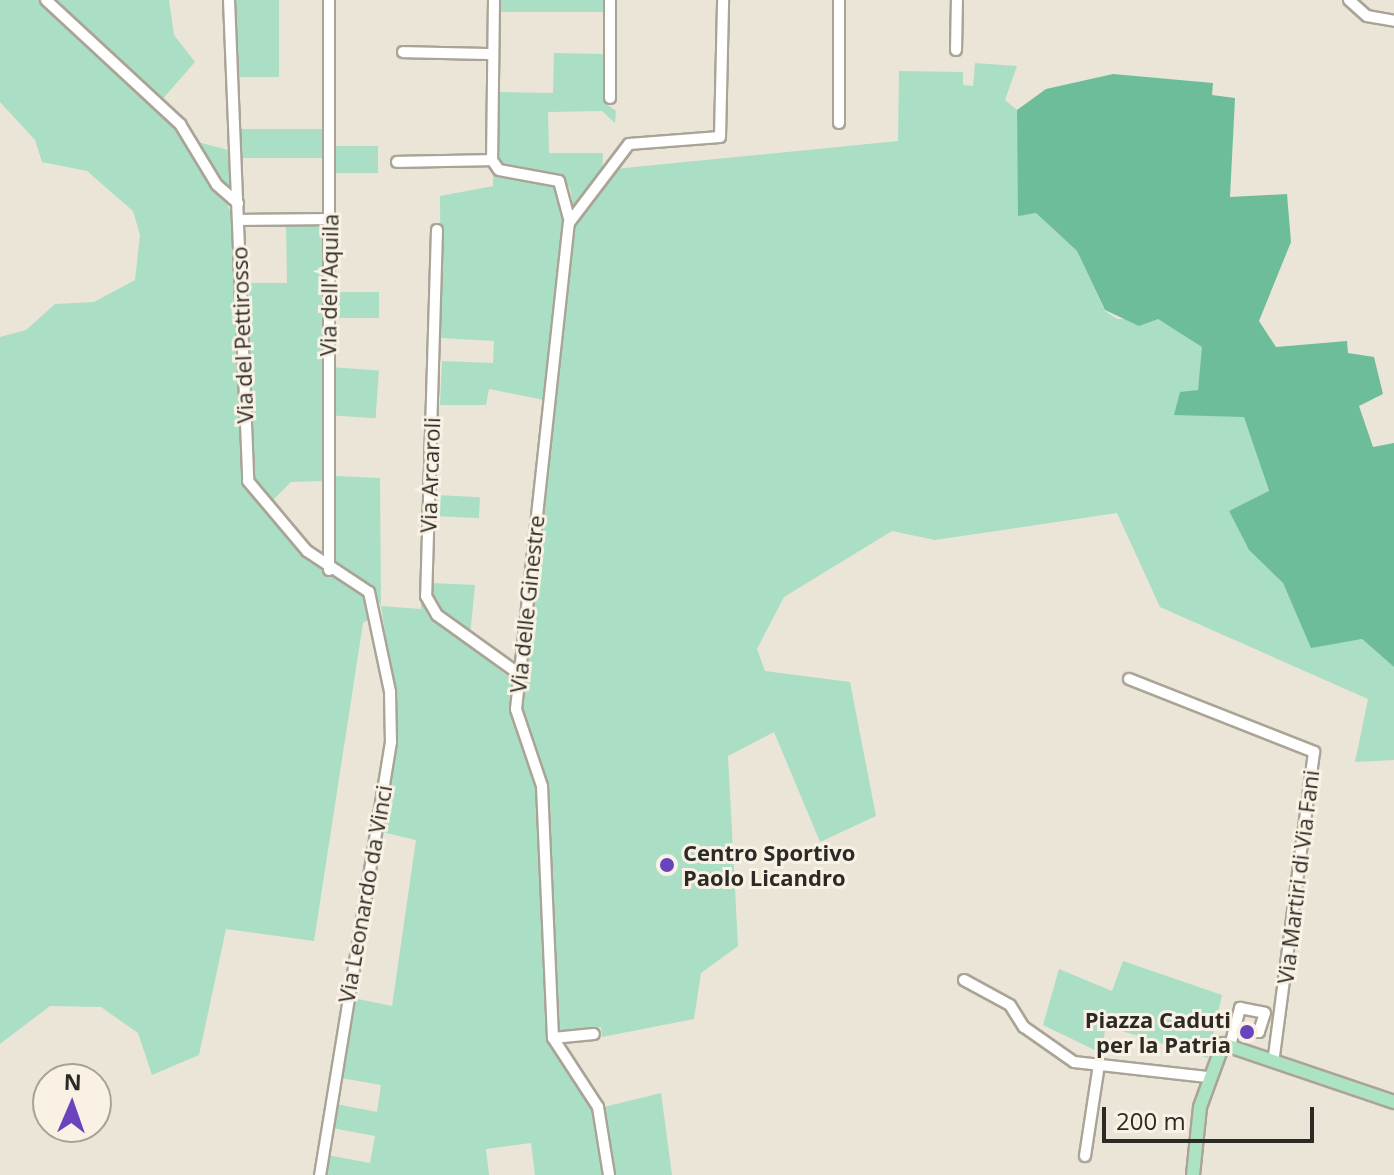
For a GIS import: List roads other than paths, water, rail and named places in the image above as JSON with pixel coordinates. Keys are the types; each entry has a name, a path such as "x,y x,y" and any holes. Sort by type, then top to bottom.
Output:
{"main road":[{"path":"1193,1175 1207,1077 1227,1043 1274,1057 1394,1102"}],"street":[{"path":"46,0 180,124 217,185 238,203"},
{"name":"Via del Pettirosso","path":"229,0 248,481 311,554 329,570 369,592 378,612"},
{"name":"Via dell'Aquila","path":"329,0 329,570"},
{"path":"494,0 492,160 499,170 554,178 566,187 569,223"},
{"path":"610,0 610,98"},
{"name":"Via delle Ginestre","path":"553,1038 544,808 539,770 516,717 569,223 607,170 636,141 720,137 723,0"},
{"path":"839,0 839,123"},
{"path":"956,50 957,0"},
{"path":"1349,0 1367,16 1394,21"},
{"path":"403,52 493,54"},
{"path":"397,162 492,160"},
{"path":"238,220 330,219"},
{"name":"Via Arcaroli","path":"437,230 426,596 437,615 519,674"},
{"path":"311,554 329,545"},
{"name":"Via Leonardo da Vinci","path":"320,1175 391,742 378,612"},
{"name":"Via Martiri di Via Fani","path":"1129,679 1314,752 1274,1057"},
{"path":"964,980 1010,1005 1048,1048 1099,1065 1207,1077"},
{"path":"1227,1043 1235,1027"},
{"path":"594,1034 553,1038 598,1107 609,1175"},
{"path":"1085,1156 1099,1065"}],"place":[{"name":"Centro Sportivo Paolo Licandro","path":"667,865"},
{"name":"Piazza Caduti per la Patria","path":"1247,1032"}]}
